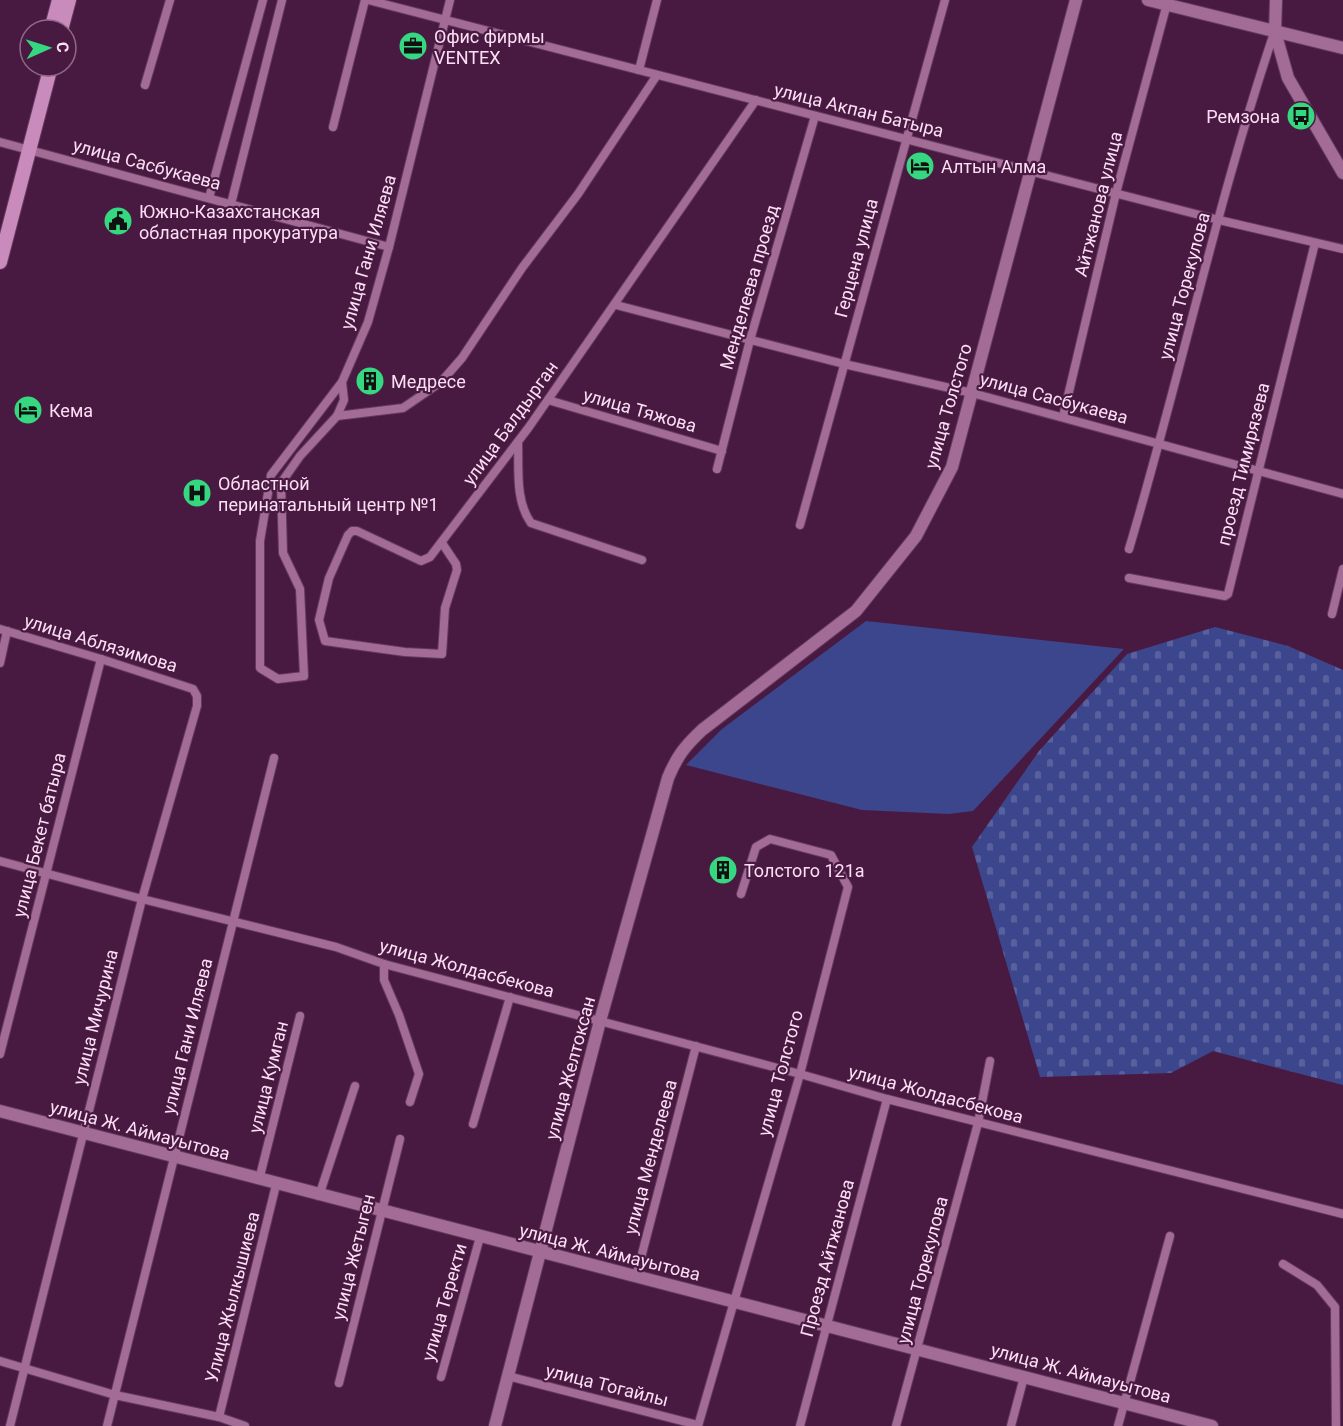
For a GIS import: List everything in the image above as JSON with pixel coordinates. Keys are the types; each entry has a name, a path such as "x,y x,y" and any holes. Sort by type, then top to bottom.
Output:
{"main road":[{"path":"54,18 59,0"},
{"path":"64,18 69,0"},
{"path":"0,262 40,78"},
{"path":"0,232 47,78"}],"street":[{"path":"145,85 170,0"},
{"path":"209,198 262,0"},
{"path":"231,204 282,0"},
{"path":"333,127 366,0"},
{"name":"улица Акпан Батыра","path":"366,0 1343,249"},
{"name":"улица Гани Иляева","path":"334,418 300,456 281,483 283,553 300,590 304,676 278,679 260,668 260,542 271,475 342,382 368,322 389,247 450,0"},
{"path":"639,70 657,0"},
{"name":"Герцена улица","path":"800,525 945,0"},
{"name":"улица Толстого","path":"702,730 856,611 916,536 942,489 952,467 1076,0"},
{"path":"1148,0 1168,2 1275,32 1343,48"},
{"path":"1276,0 1275,32 1288,78 1343,173"},
{"name":"Айтжанова улица","path":"1063,417 1116,193 1168,2"},
{"name":"улица Торекулова","path":"1129,549 1160,443 1219,219 1275,32"},
{"path":"334,418 403,408 441,382 462,358 522,268 578,194 657,75"},
{"name":"улица Балдырган","path":"442,543 456,564 457,570 445,608 442,654 405,652 325,640 319,620 329,578 348,535 352,531 357,531 421,561 430,557 518,442 616,305 756,100"},
{"name":"Менделеева проезд","path":"717,469 750,340 815,116"},
{"name":"улица Сасбукаева","path":"0,142 389,247"},
{"name":"проезд Тимирязева","path":"1129,578 1227,596 1315,243"},
{"name":"улица Сасбукаева","path":"616,305 844,364 972,393 1343,494"},
{"path":"334,418 345,400 342,382"},
{"name":"улица Тяжова","path":"548,400 722,452"},
{"path":"518,442 523,512 531,523 642,560"},
{"path":"1332,614 1343,569"},
{"path":"0,663 4,630"},
{"name":"улица Аблязимова","path":"4,630 101,658 193,689"},
{"name":"улица Бекет батыра","path":"0,1054 101,658"},
{"name":"улица Мичурина","path":"10,1426 142,899 197,706 197,696 193,689"},
{"name":"улица Желтоксан","path":"495,1426 600,1021 668,778 680,753 702,730"},
{"name":"улица Гани Иляева","path":"107,1426 274,758"},
{"name":"улица Толстого","path":"698,1426 800,1074 848,887 831,855 770,839 756,847 741,894"},
{"name":"улица Жолдасбекова","path":"0,861 336,947 384,964 978,1123 1343,1214"},
{"path":"384,964 384,980 399,1015 418,1074 410,1102"},
{"path":"473,1124 510,998"},
{"name":"улица Кумган","path":"260,1180 300,1016"},
{"name":"улица Менделеева","path":"636,1277 696,1046"},
{"name":"улица Торекулова","path":"896,1426 978,1123 990,1061"},
{"path":"319,1196 355,1086"},
{"name":"Проезд Айтжанова","path":"800,1426 887,1099"},
{"name":"улица Ж. Аймауытова","path":"0,1112 1212,1426"},
{"name":"улица Жетыген","path":"339,1383 400,1139"},
{"name":"Улица Жылкышиева","path":"219,1418 276,1185"},
{"path":"1118,1426 1170,1236"},
{"name":"улица Теректи","path":"441,1377 480,1237"},
{"path":"1283,1264 1317,1285 1335,1307 1336,1426"},
{"path":"0,1361 115,1395 219,1418 244,1426"},
{"name":"улица Тогайлы","path":"508,1376 698,1426"},
{"path":"1011,1426 1024,1377"}],"green space":[{"path":"866,621 1124,649 973,811 949,814 862,810 686,765 722,729"},
{"path":"1215,627 1288,646 1343,670 1343,1085 1213,1051 1171,1073 1040,1077 972,847 1039,751 1127,654"}],"place":[{"name":"Офис фирмы VENTEX","path":"413,46"},
{"name":"Ремзона","path":"1301,116"},
{"name":"Алтын Алма","path":"920,166"},
{"name":"Южно-Казахстанская областная прокуратура","path":"118,221"},
{"name":"Медресе","path":"370,381"},
{"name":"Кема","path":"28,410"},
{"name":"Областной перинатальный центр №1","path":"197,493"},
{"name":"Толстого 121а","path":"723,870"}]}
